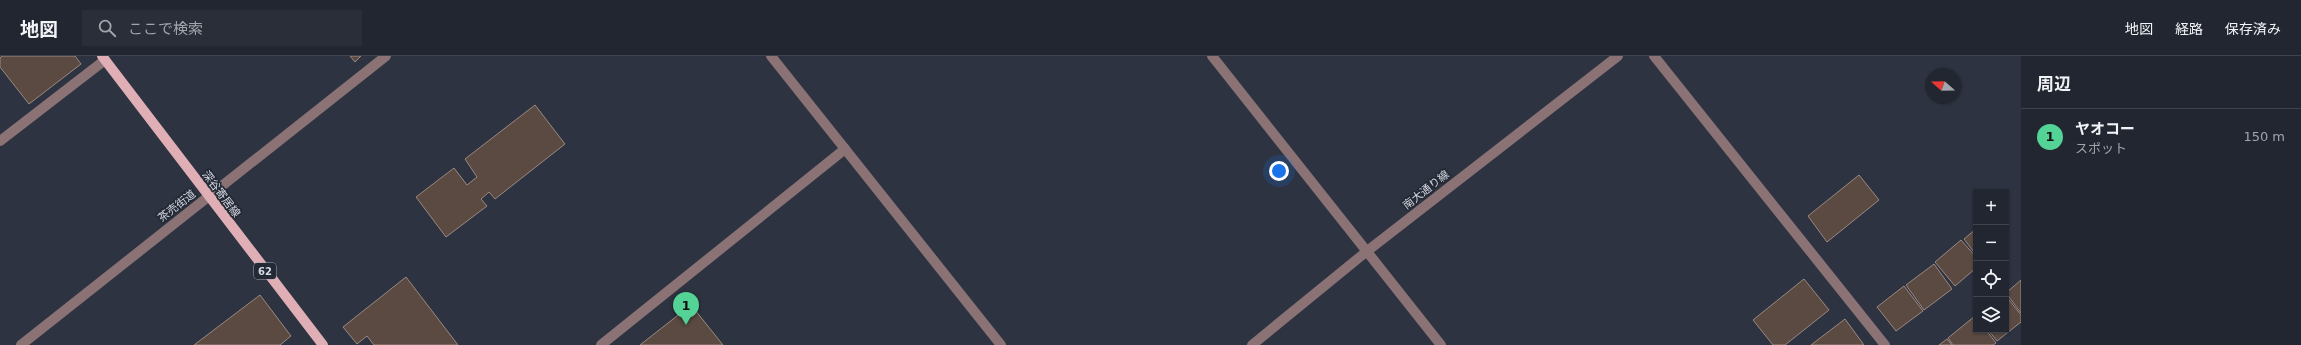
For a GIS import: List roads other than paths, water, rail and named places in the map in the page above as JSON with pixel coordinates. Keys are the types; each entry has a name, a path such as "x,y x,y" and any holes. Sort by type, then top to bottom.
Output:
{"main road":[{"name":"深谷寄居線","path":"103,58 323,345"}],"street":[{"name":"茶売街道","path":"21,345 386,56"},
{"path":"771,56 1000,345"},
{"path":"1212,56 1440,345"},
{"name":"南大通り線","path":"1252,345 1366,252 1618,56"},
{"path":"1654,56 1885,345"},
{"path":"0,141 103,58"},
{"path":"601,345 845,149"}],"place":[{"name":"ヤオコー","path":"686,325"}]}
